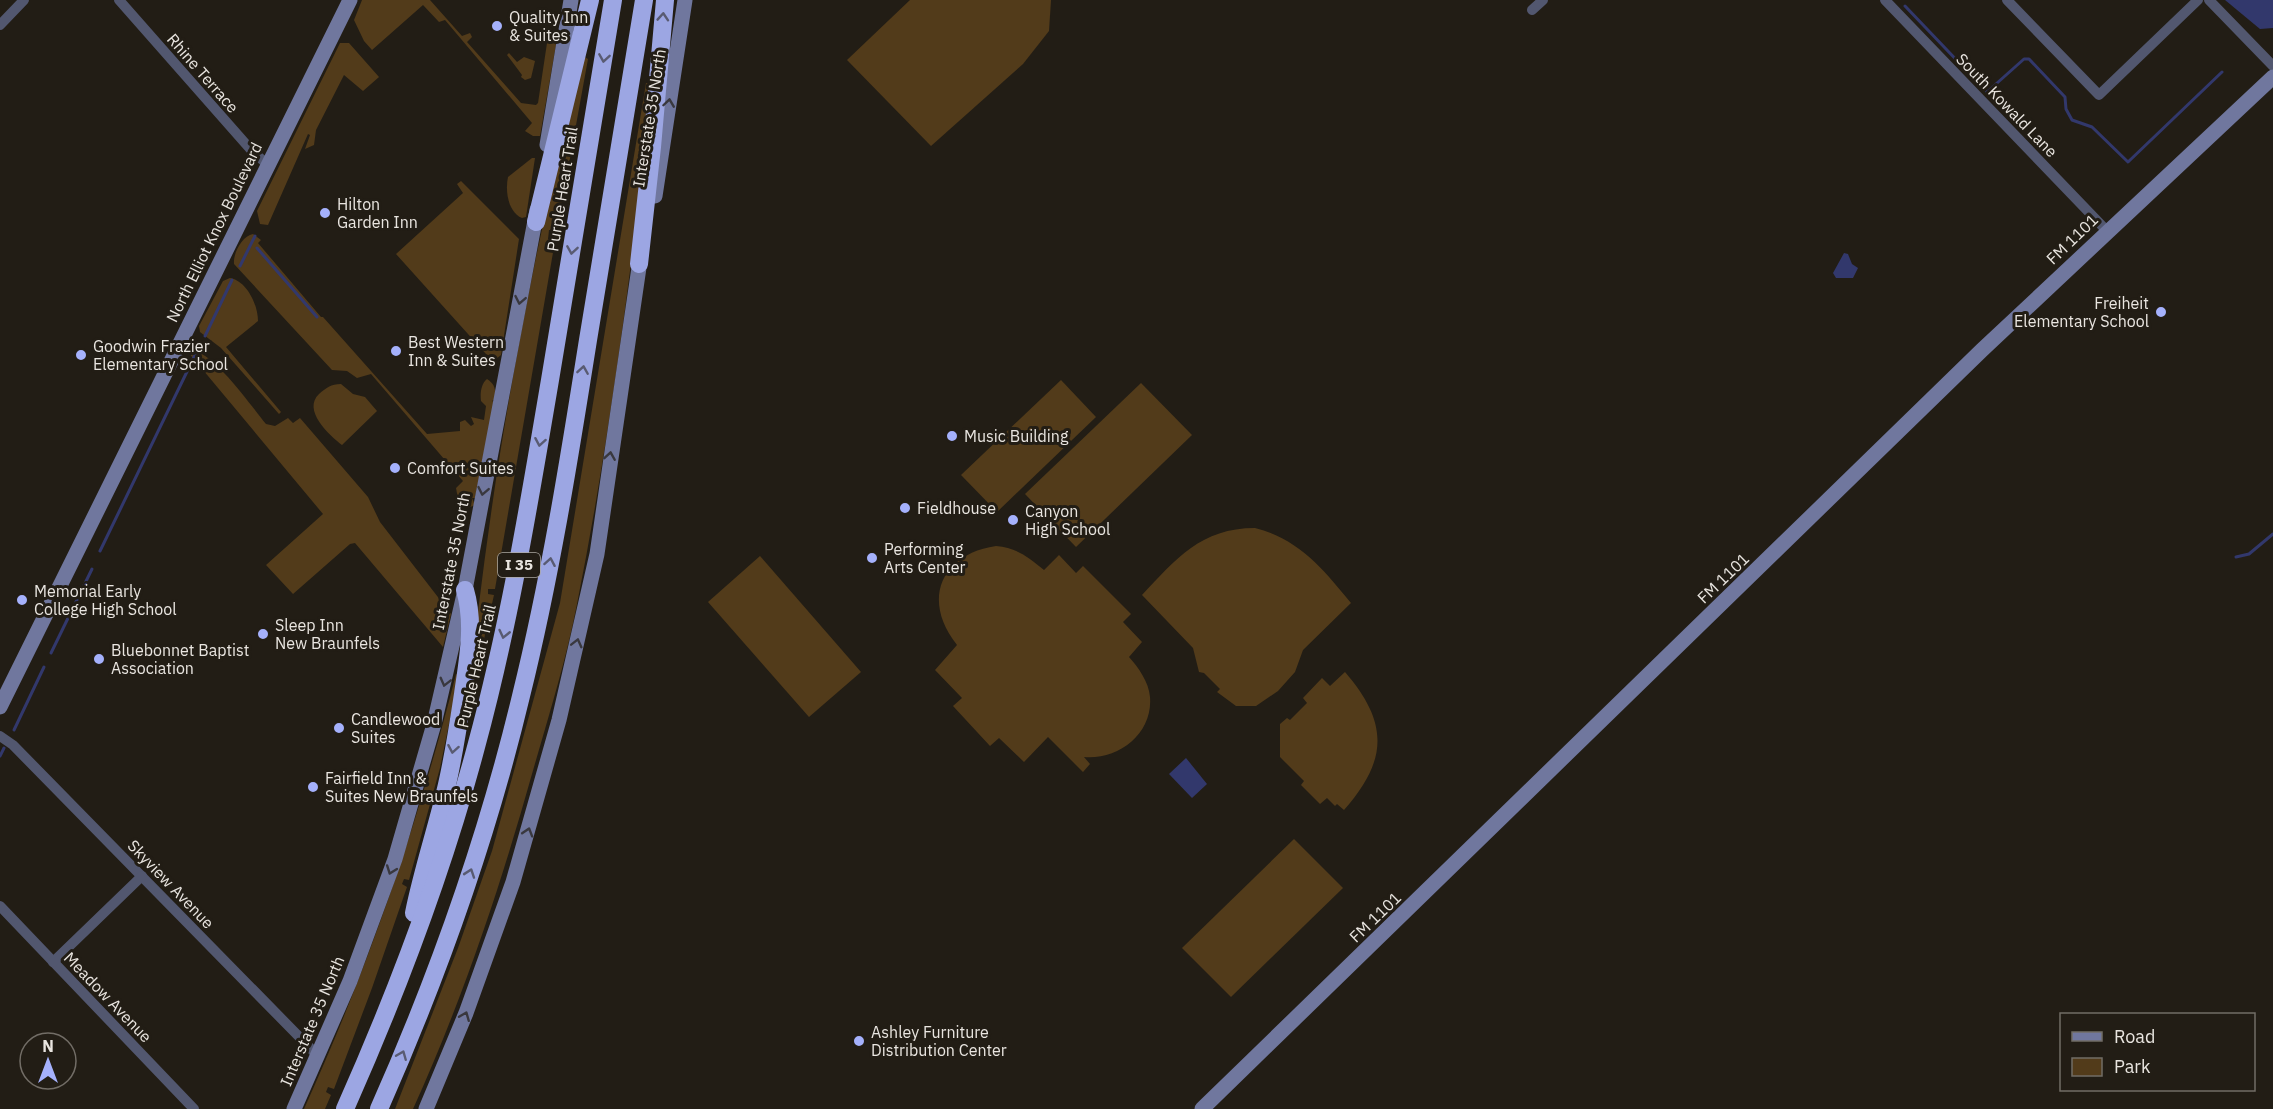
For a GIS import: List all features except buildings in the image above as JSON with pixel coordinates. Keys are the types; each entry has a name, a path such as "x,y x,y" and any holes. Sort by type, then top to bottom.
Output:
{"highway":[{"path":"536,222 591,0"},
{"name":"Purple Heart Trail","path":"345,1109 403,971 450,835 476,748 510,609 613,0"},
{"name":"I 35","path":"379,1109 433,981 476,855 521,699 541,610 560,507 644,0"},
{"path":"639,264 665,0"},
{"path":"403,971 421,879 446,790 460,710 470,636 470,608 465,590"}],"main road":[{"name":"North Elliot Knox Boulevard","path":"0,707 350,0"},
{"name":"Interstate 35 North","path":"294,1109 350,981 405,826 442,691 465,590 536,222 572,0"},
{"name":"Interstate 35 North","path":"426,1109 466,1013 513,882 559,720 597,554 639,264 655,196 684,0"},
{"name":"FM 1101","path":"1202,1109 2107,231 2273,76"}],"street":[{"path":"0,25 24,0"},
{"name":"Rhine Terrace","path":"119,0 252,151 267,164"},
{"path":"1532,10 1543,0"},
{"name":"South Kowald Lane","path":"1885,0 2107,231"},
{"path":"2007,0 2099,94 2198,0"},
{"path":"2209,0 2273,66"},
{"name":"Skyview Avenue","path":"0,736 13,745 318,1056"},
{"path":"53,962 142,876"},
{"name":"Meadow Avenue","path":"0,906 194,1109"}],"green space":[{"path":"362,0 430,0 462,36 470,33 472,37 467,42 521,103 536,105 538,103 547,43 552,37 556,45 540,136 533,136 525,131 532,123 445,20 439,22 423,5 372,50 364,41 354,20"},
{"path":"910,0 1051,0 1049,31 1023,64 931,146 847,60"},
{"path":"340,43 349,43 379,77 363,91 344,75 316,130 314,145 305,149 310,135 308,134 268,225 260,224 257,211"},
{"path":"509,53 517,62 524,57 535,61 531,78 525,80 521,77 522,75 507,55"},
{"path":"583,56 588,59 557,230 549,230 548,239 555,241 495,589 488,589 488,594 494,595 467,714 483,572 516,362 543,222 559,153 562,152"},
{"path":"646,83 652,84 620,345 589,540 568,647 507,859 464,986 413,1109 395,1109 458,948 492,851 560,603"},
{"path":"535,158 526,217 522,218 513,211 509,201 508,177"},
{"path":"461,181 519,239 501,355 496,359 486,354 396,254 463,193 457,184"},
{"path":"253,234 261,240 258,243 321,317 427,434 460,431 460,422 465,420 471,426 474,424 471,417 484,420 486,406 481,401 481,389 487,379 492,383 495,399 492,401 494,402 475,498 472,498 475,505 468,508 459,504 456,488 463,481 371,374 357,378 347,371 332,370 234,264 239,246 245,238"},
{"path":"230,278 242,284 250,295 256,308 258,321 226,347 281,412 279,414 221,348 200,332 199,326 223,281"},
{"path":"191,350 200,353 221,370 266,424 275,426 288,418 293,423 300,418 368,497 380,522 451,614 443,647 355,543 350,544 293,594 266,565 323,514 188,352"},
{"path":"1061,380 1096,417 997,512 961,475"},
{"path":"1141,383 1192,435 1076,547 1025,494"},
{"path":"341,384 353,394 365,397 377,411 342,445 319,422 314,407 319,394 329,387"},
{"path":"1255,528 1271,533 1298,548 1331,579 1351,603 1303,650 1295,672 1278,691 1256,706 1236,706 1217,692 1220,689 1204,673 1199,672 1193,648 1142,595 1178,558 1204,540 1236,529"},
{"path":"996,546 1022,554 1044,570 1059,555 1076,573 1083,566 1131,614 1123,622 1142,642 1129,657 1148,686 1150,697 1146,722 1131,742 1121,749 1097,757 1084,757 1090,764 1083,772 1048,737 1024,762 999,738 990,746 953,706 962,698 935,670 957,645 946,628 940,612 939,596 942,582 950,569 962,559 977,551"},
{"path":"760,556 861,672 809,717 708,602"},
{"path":"1345,672 1370,708 1376,725 1378,741 1369,775 1344,810 1337,804 1335,806 1327,798 1320,804 1301,785 1304,781 1280,757 1280,724 1287,718 1290,720 1307,703 1303,698 1322,678 1330,686"},
{"path":"456,674 459,675 440,768 409,880 404,879 402,884 407,887 372,988 334,1089 328,1087 326,1092 331,1095 325,1109 304,1109 349,1003 390,895 425,785"},
{"path":"1294,839 1343,888 1231,997 1182,948"}],"water":[{"path":"2225,0 2273,0 2273,28 2260,29"},
{"path":"1844,253 1848,254 1852,264 1858,268 1853,278 1836,278 1833,273"},
{"path":"1186,758 1207,784 1192,798 1169,774"}],"waterway":[{"path":"1905,6 1987,92 2024,59 2029,59 2065,97 2066,109 2072,120 2092,127 2128,162 2222,72"},
{"path":"240,266 255,236"},
{"path":"257,248 317,317"},
{"path":"205,336 232,280"},
{"path":"100,551 197,351"},
{"path":"2236,557 2249,554 2273,534"},
{"path":"51,653 92,569"},
{"path":"14,730 44,667"},
{"path":"0,756 4,748"}],"place":[{"name":"Quality Inn & Suites","path":"497,26"},
{"name":"Hilton Garden Inn","path":"325,213"},
{"name":"Freiheit Elementary School","path":"2161,312"},
{"name":"Best Western Inn & Suites","path":"396,351"},
{"name":"Goodwin Frazier Elementary School","path":"81,355"},
{"name":"Music Building","path":"952,436"},
{"name":"Comfort Suites","path":"395,468"},
{"name":"Fieldhouse","path":"905,508"},
{"name":"Canyon High School","path":"1013,520"},
{"name":"Performing Arts Center","path":"872,558"},
{"name":"Memorial Early College High School","path":"22,600"},
{"name":"Sleep Inn New Braunfels","path":"263,634"},
{"name":"Bluebonnet Baptist Association","path":"99,659"},
{"name":"Candlewood Suites","path":"339,728"},
{"name":"Fairfield Inn & Suites New Braunfels","path":"313,787"},
{"name":"Ashley Furniture Distribution Center","path":"859,1041"}]}
